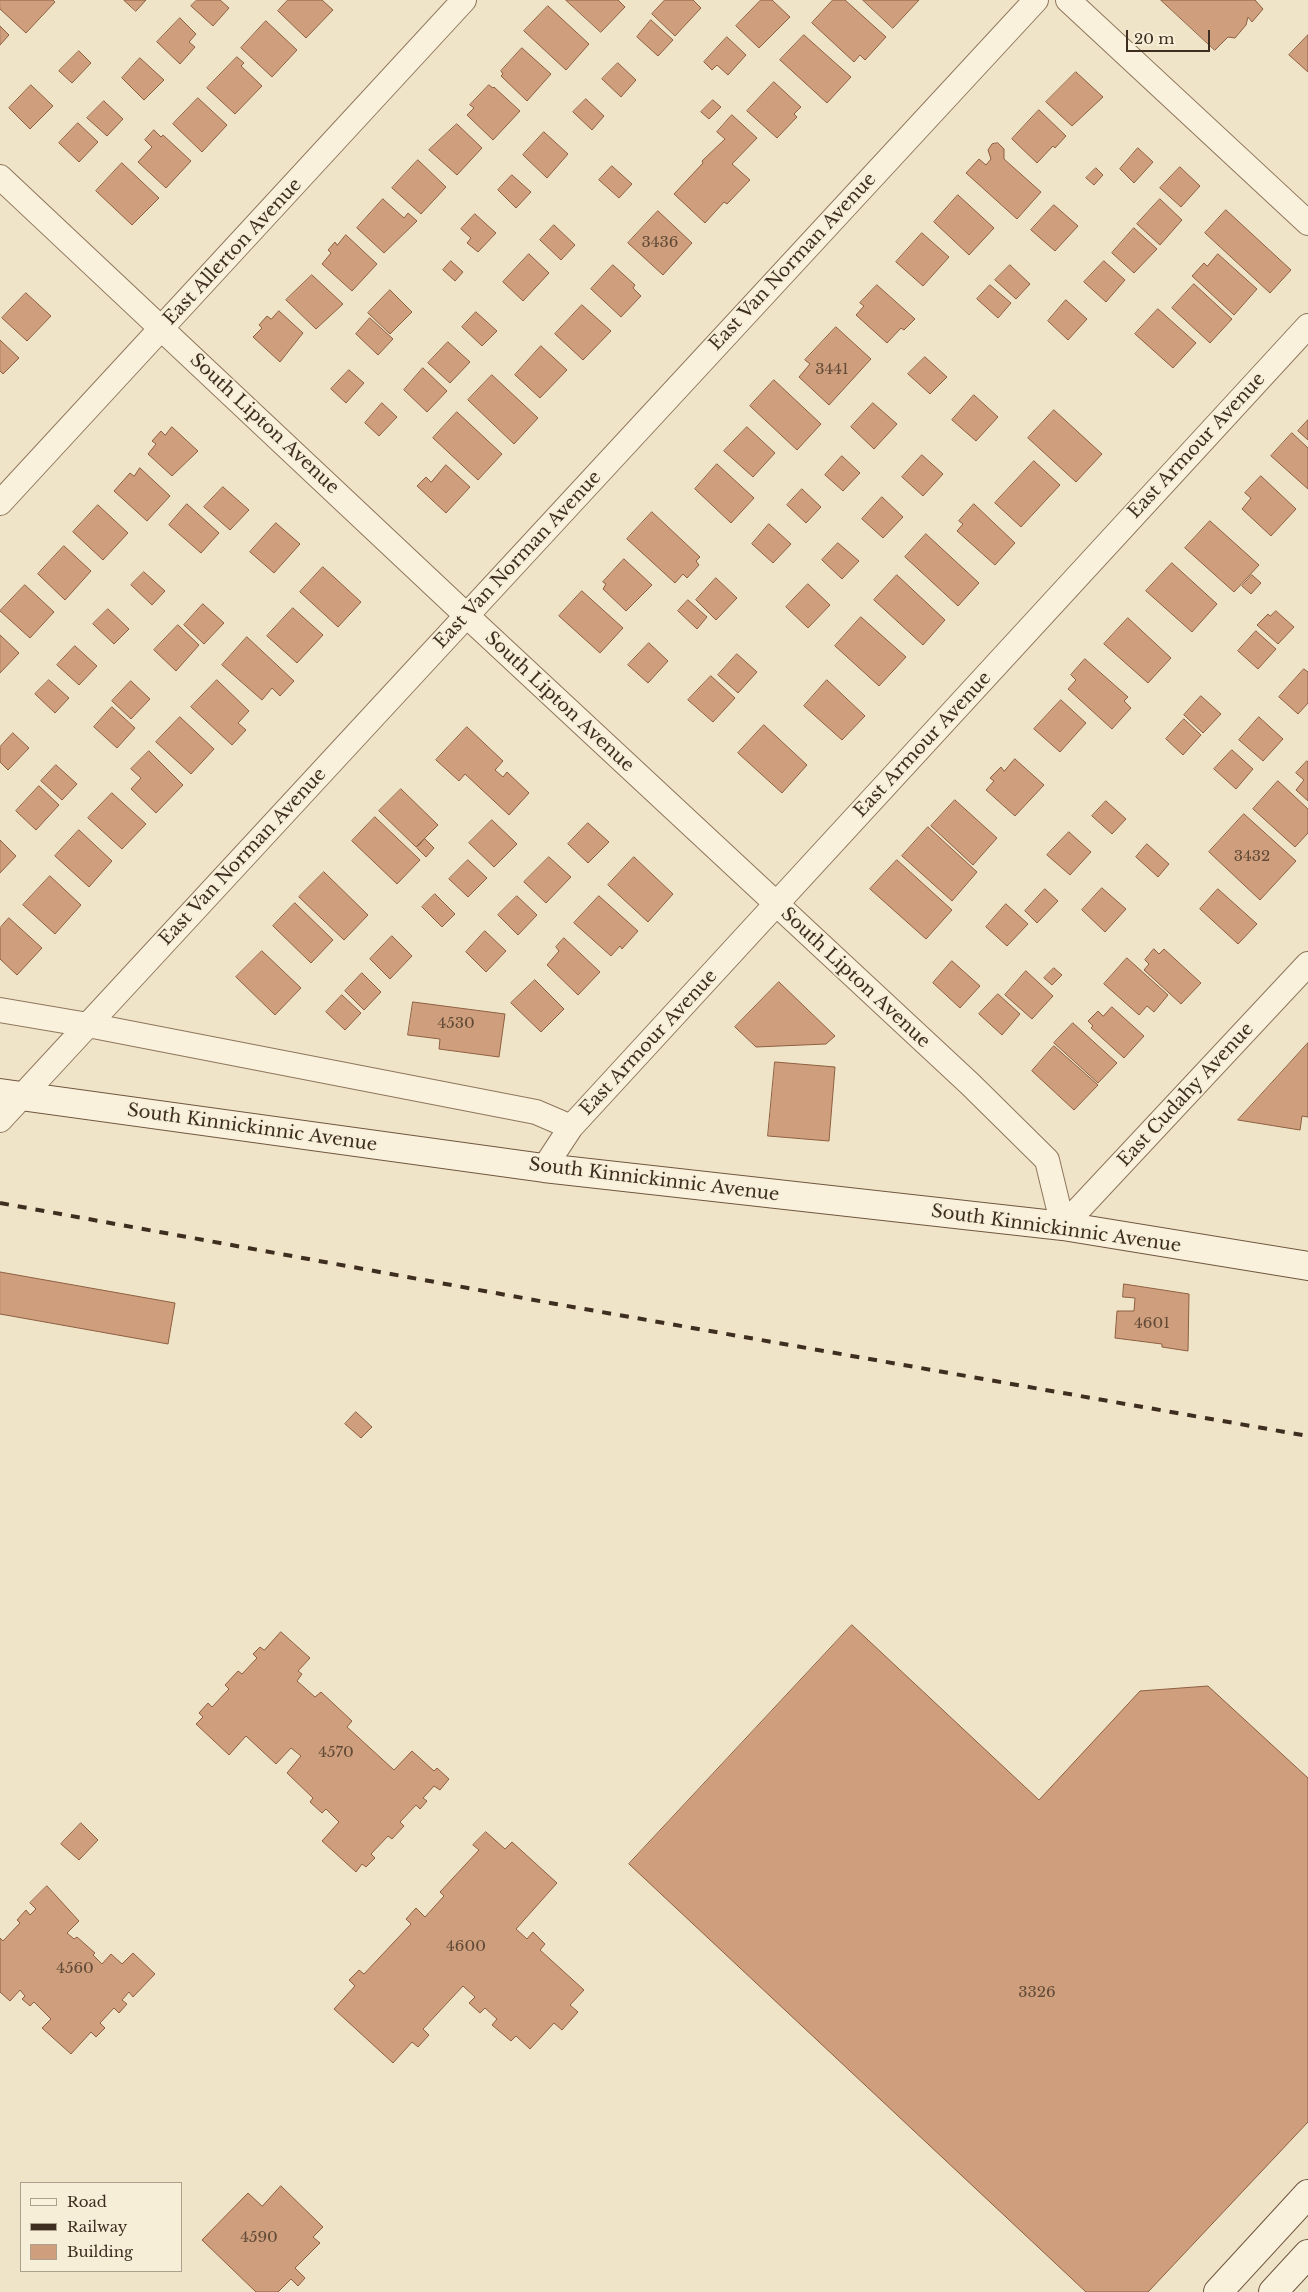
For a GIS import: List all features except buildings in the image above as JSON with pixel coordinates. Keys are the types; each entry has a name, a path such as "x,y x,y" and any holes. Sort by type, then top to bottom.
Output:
{"street":[{"name":"East Allerton Avenue","path":"0,503 464,0"},
{"name":"East Van Norman Avenue","path":"0,1120 11,1095 88,1025 1036,0"},
{"path":"1068,0 1308,223"},
{"name":"South Lipton Avenue","path":"0,177 163,328 466,616 962,1077 1047,1160 1064,1226"},
{"name":"East Armour Avenue","path":"544,1168 571,1127 1308,326"},
{"name":"East Cudahy Avenue","path":"1064,1226 1308,964"},
{"path":"0,1010 88,1025 536,1112 571,1127"},
{"name":"South Kinnickinnic Avenue","path":"11,1095 544,1168 1064,1226 1308,1266"},
{"path":"1218,2292 1308,2194"},
{"path":"1273,2292 1308,2254"}],"railway":[{"path":"0,1203 556,1304 1308,1436"}]}
